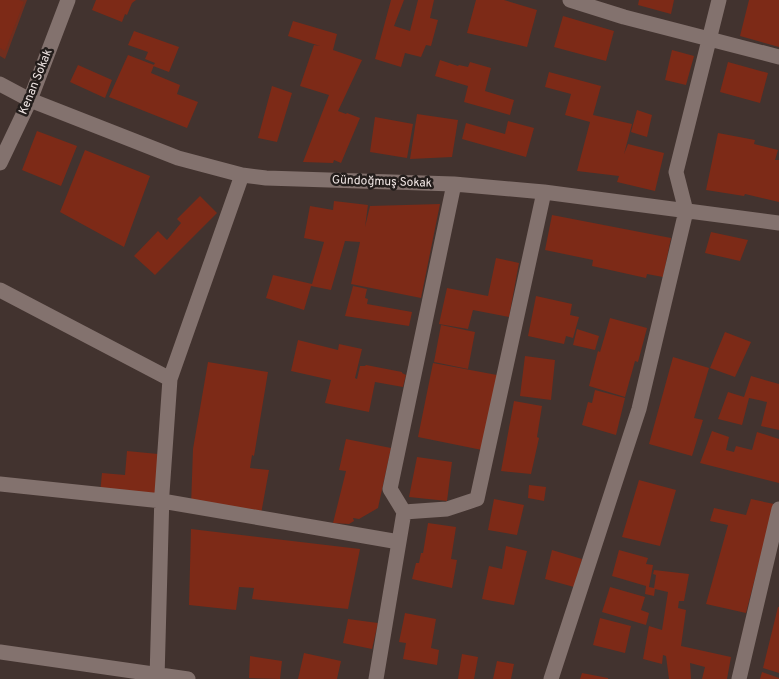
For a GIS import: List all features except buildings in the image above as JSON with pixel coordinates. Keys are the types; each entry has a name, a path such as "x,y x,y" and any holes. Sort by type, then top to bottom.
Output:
{"street":[{"name":"Kenan Sokak","path":"0,163 30,100 68,0"},
{"path":"570,0 624,17 779,57"},
{"path":"551,679 639,409 686,211 676,172 719,0"},
{"name":"Gündoğmuş Sokak","path":"0,84 30,100 178,158 242,175 302,180 454,184 544,192 779,224"},
{"path":"157,677 162,502 170,379 242,175"},
{"path":"376,679 404,512 390,489 454,184"},
{"path":"404,512 447,509 477,500 544,192"},
{"path":"0,290 170,379"},
{"path":"0,484 162,502 399,542"},
{"path":"739,679 779,509"},
{"path":"0,652 157,677 188,679"}],"shaded area":[{"path":"0,0 27,0 5,59 0,56"}]}
